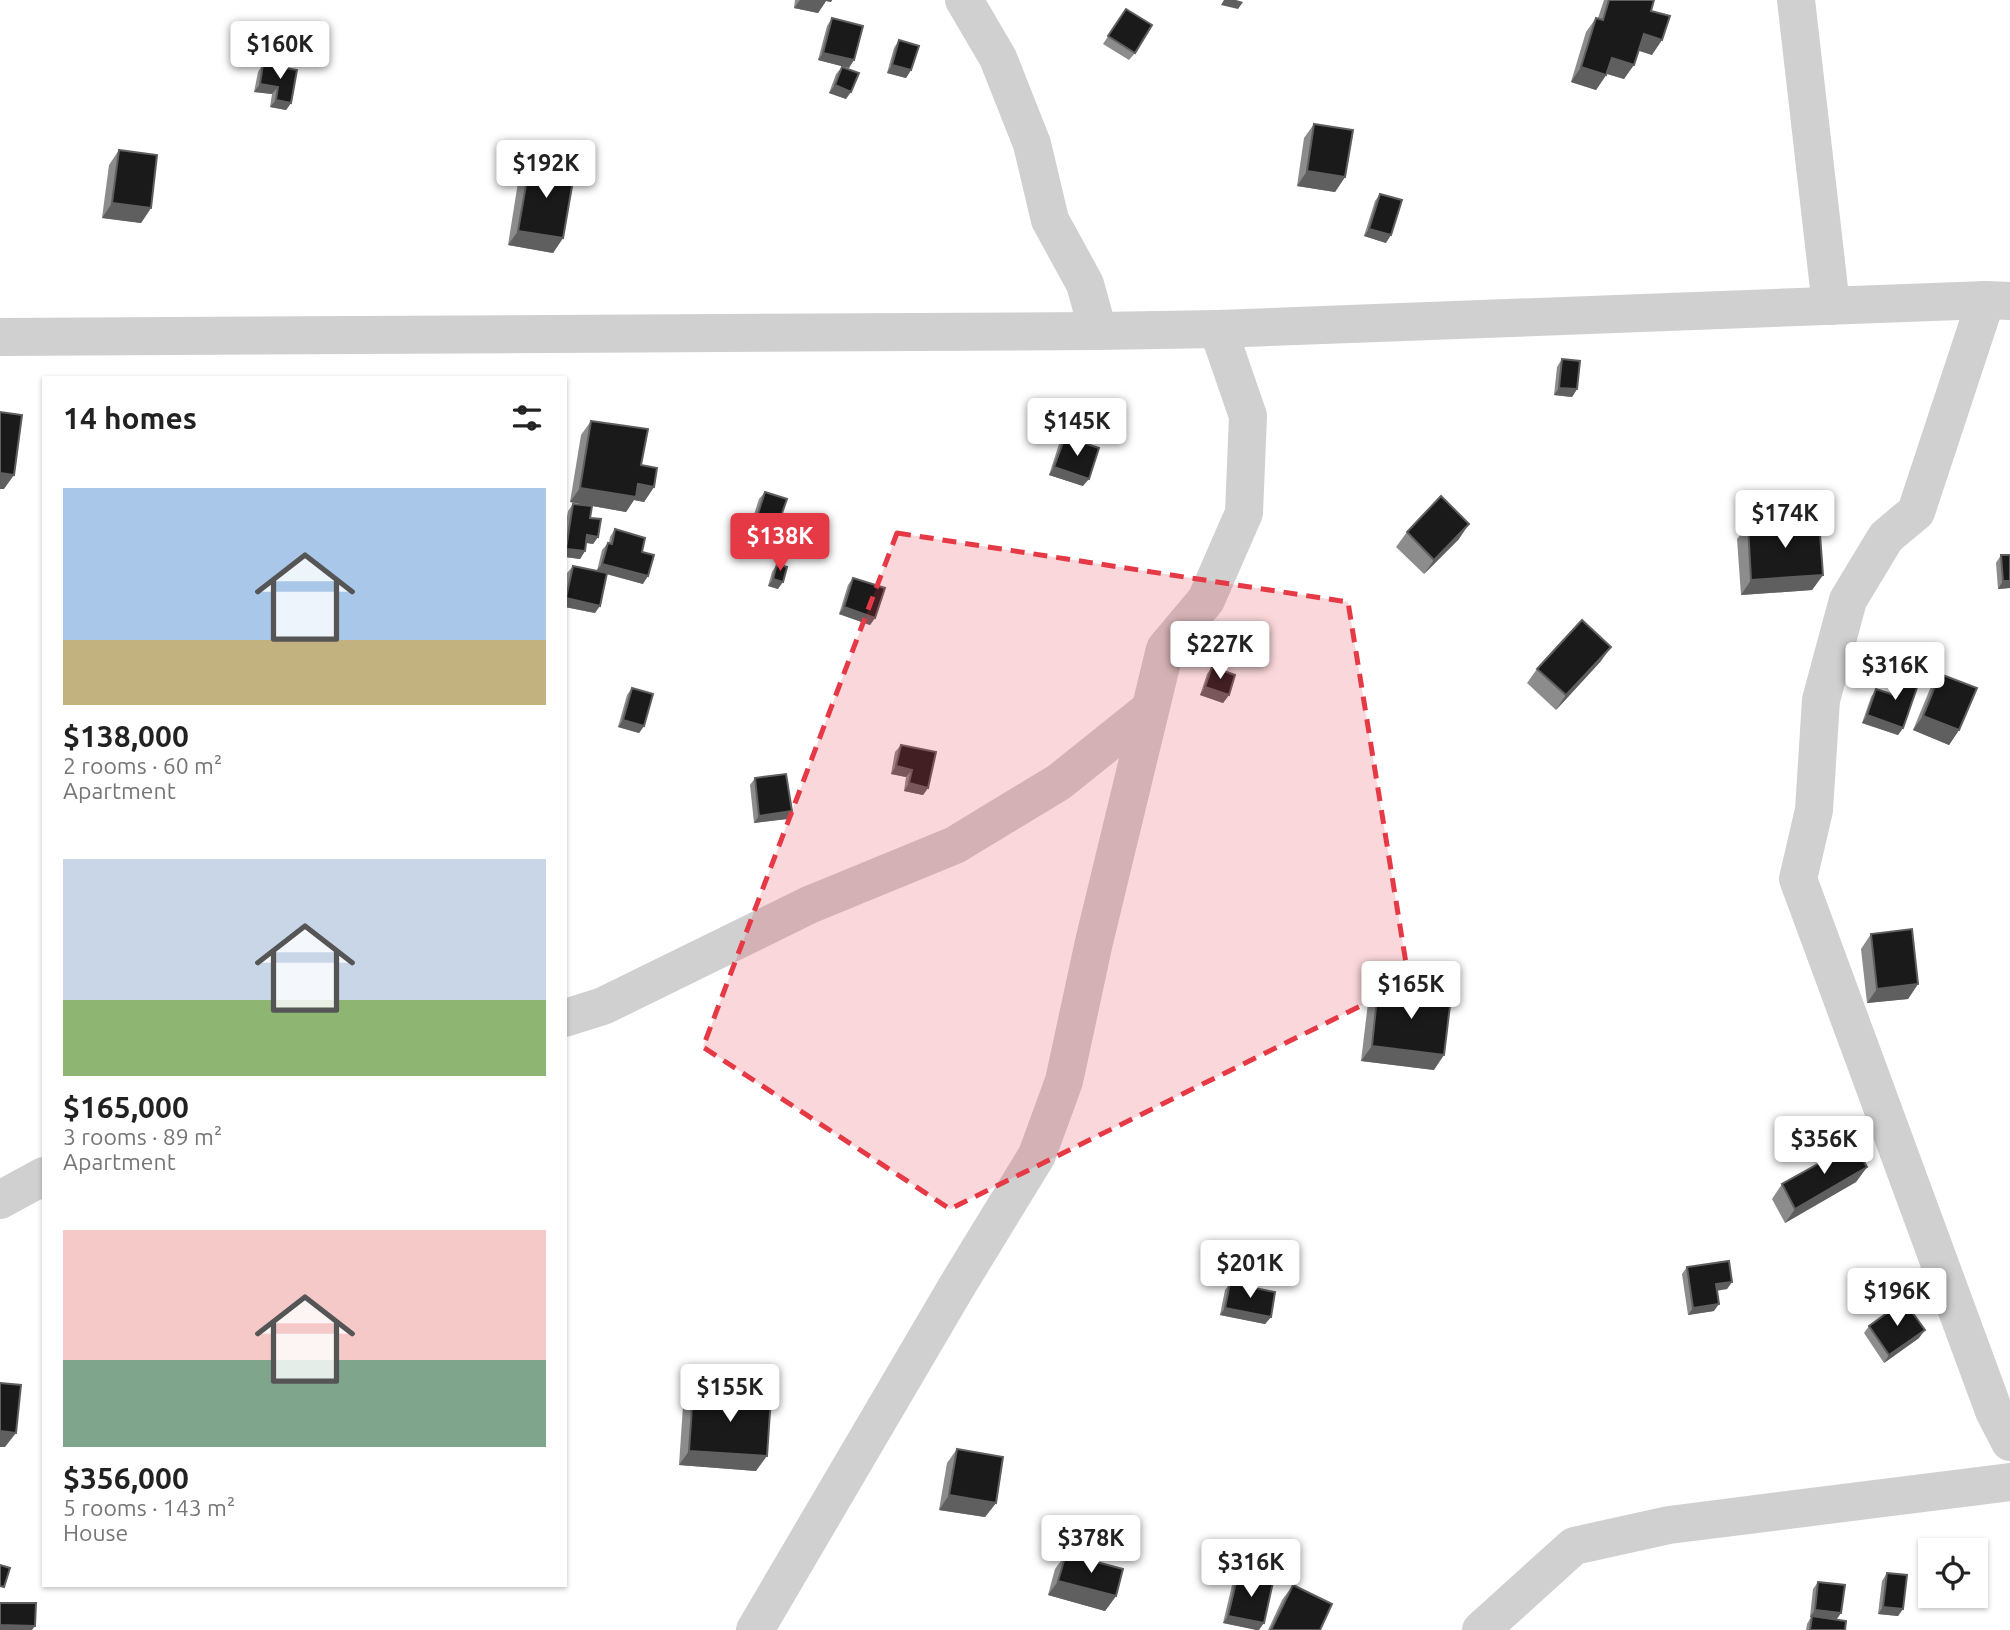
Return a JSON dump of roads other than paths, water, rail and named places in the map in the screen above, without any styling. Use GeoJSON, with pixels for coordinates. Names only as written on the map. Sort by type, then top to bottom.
{"type":"FeatureCollection","features":[{"type":"Feature","properties":{"kind":"street"},"geometry":{"type":"LineString","coordinates":[[964,0],[998,58],[1027,131],[1050,220],[1084,284],[1098,331]]}},
{"type":"Feature","properties":{"kind":"street"},"geometry":{"type":"LineString","coordinates":[[1796,0],[1831,306]]}},
{"type":"Feature","properties":{"kind":"street"},"geometry":{"type":"LineString","coordinates":[[0,337],[1218,329],[1998,301],[1916,512],[1886,537],[1848,600],[1821,700],[1814,810],[1798,879],[1994,1411],[2010,1442]]}},
{"type":"Feature","properties":{"kind":"street"},"geometry":{"type":"LineString","coordinates":[[755,1630],[1037,1155],[1064,1081],[1094,942],[1165,649],[1206,600],[1244,513],[1248,416],[1218,329]]}},
{"type":"Feature","properties":{"kind":"street"},"geometry":{"type":"LineString","coordinates":[[567,1017],[603,1006],[809,905],[955,845],[1059,782],[1150,709]]}},
{"type":"Feature","properties":{"kind":"street"},"geometry":{"type":"LineString","coordinates":[[0,1200],[42,1177]]}},
{"type":"Feature","properties":{"kind":"street"},"geometry":{"type":"LineString","coordinates":[[1480,1630],[1574,1546],[1669,1525],[2010,1482]]}}]}
